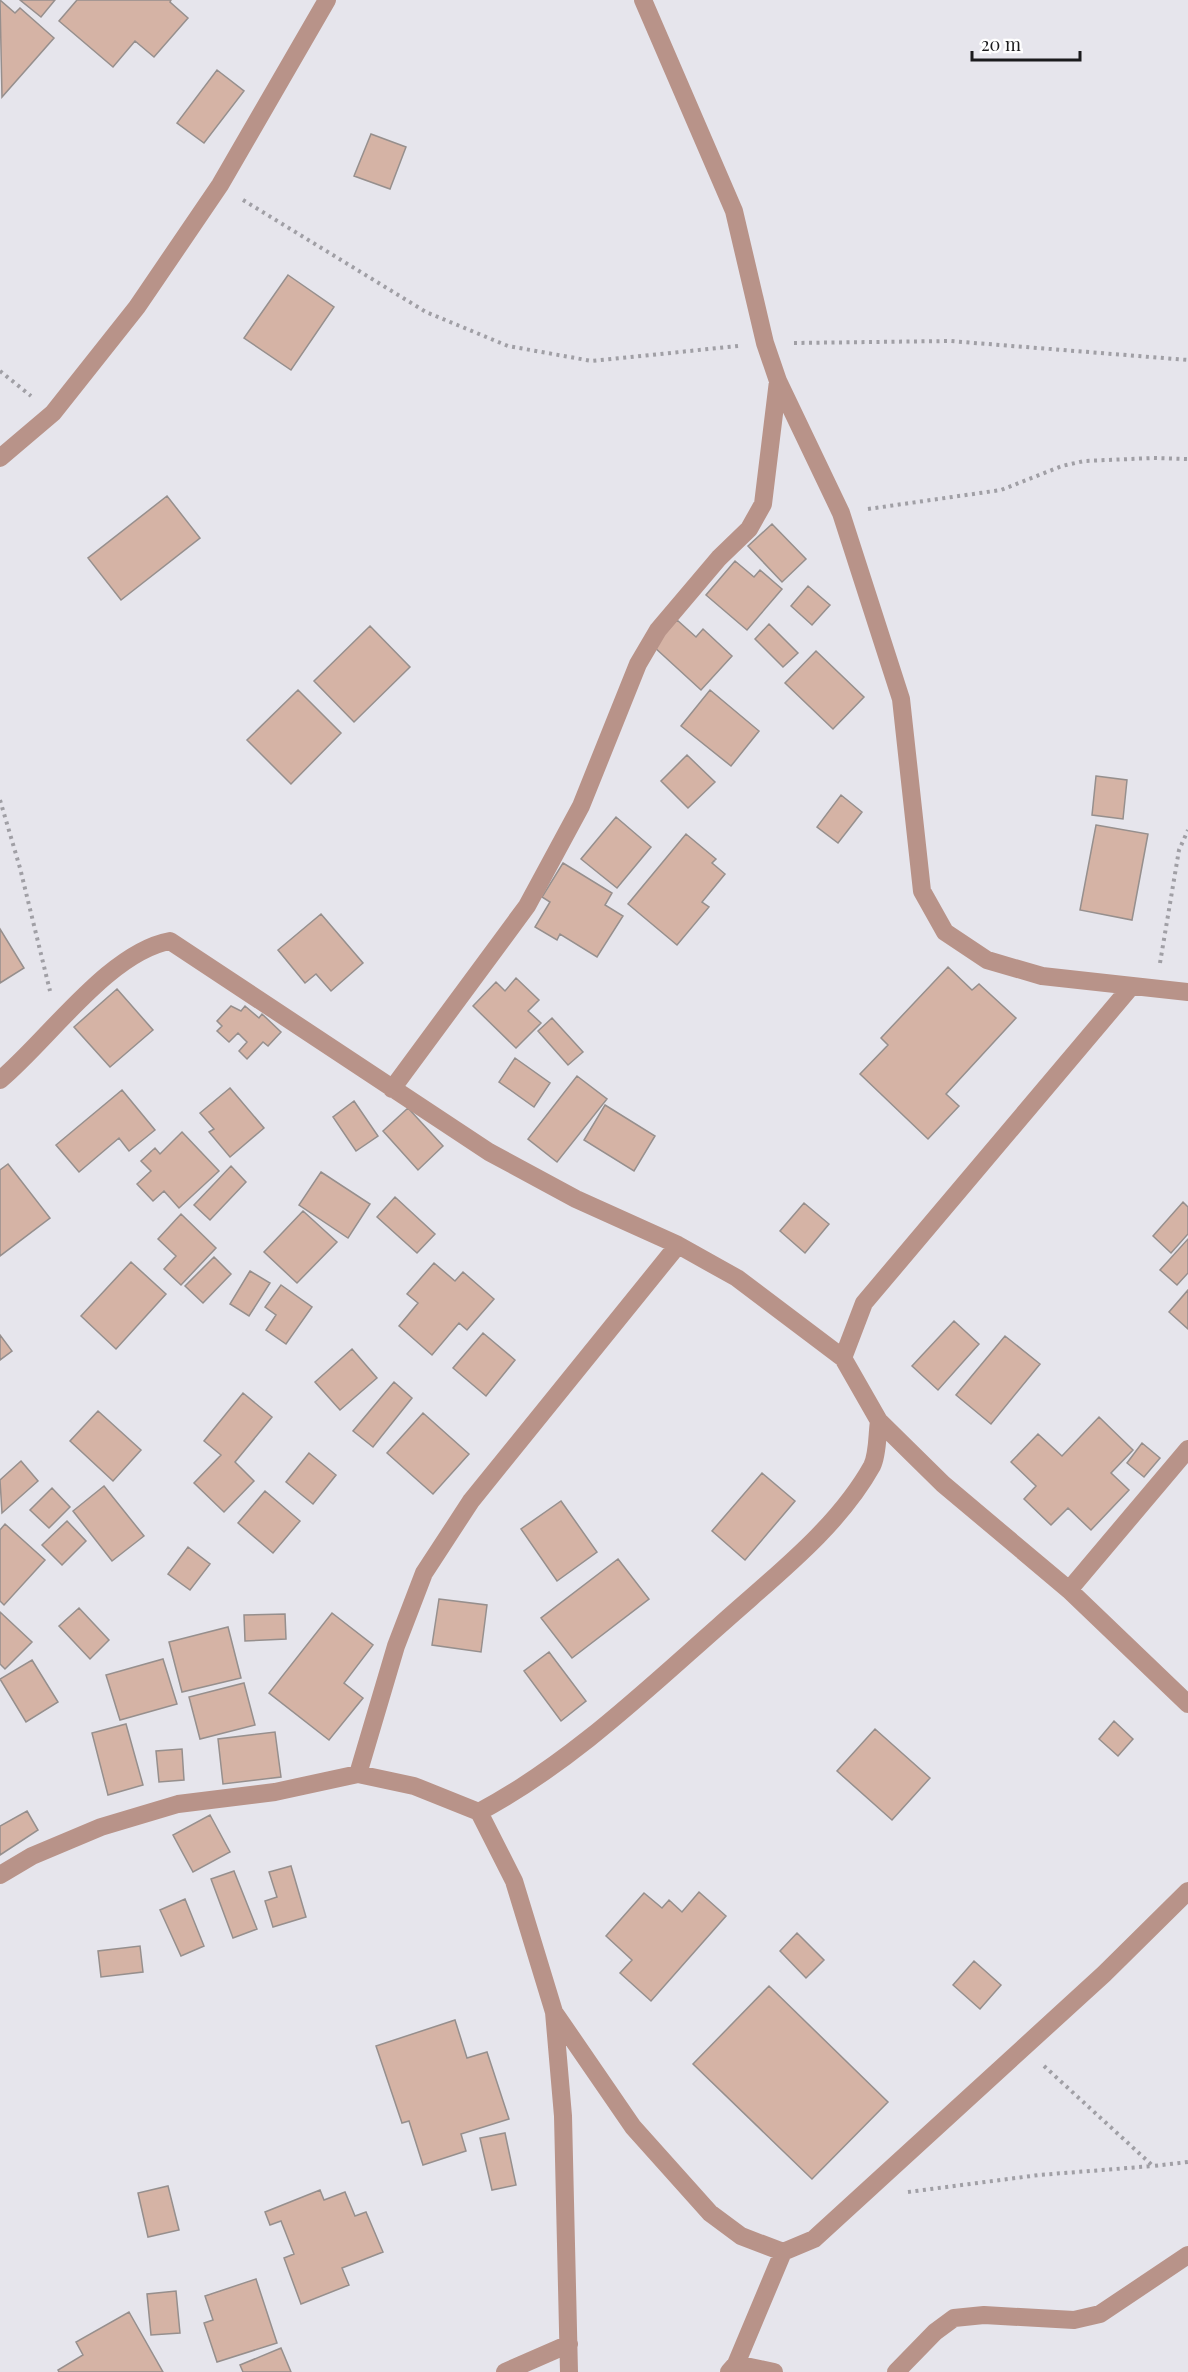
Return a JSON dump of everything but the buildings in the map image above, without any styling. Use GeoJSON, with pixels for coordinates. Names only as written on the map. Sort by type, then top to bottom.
{"type":"FeatureCollection","features":[{"type":"Feature","properties":{"kind":"street"},"geometry":{"type":"LineString","coordinates":[[0,458],[52,413],[137,307],[220,185],[327,0]]}},
{"type":"Feature","properties":{"kind":"street"},"geometry":{"type":"LineString","coordinates":[[643,0],[734,211],[765,343],[778,381],[841,513],[901,699],[922,891],[945,932],[987,960],[1042,976],[1130,988],[1188,992]]}},
{"type":"Feature","properties":{"kind":"street"},"geometry":{"type":"LineString","coordinates":[[392,1089],[527,906],[581,806],[638,664],[658,630],[712,565],[748,529],[763,504],[778,381]]}},
{"type":"Feature","properties":{"kind":"street"},"geometry":{"type":"LineString","coordinates":[[0,1080],[120,966],[153,944],[170,941],[392,1089],[518,1168],[576,1199],[678,1245],[737,1278],[843,1358],[879,1421],[943,1484],[1069,1590],[1188,1704]]}},
{"type":"Feature","properties":{"kind":"street"},"geometry":{"type":"LineString","coordinates":[[843,1358],[864,1303],[1130,988]]}},
{"type":"Feature","properties":{"kind":"street"},"geometry":{"type":"LineString","coordinates":[[358,1774],[396,1646],[424,1572],[471,1501],[678,1245]]}},
{"type":"Feature","properties":{"kind":"street"},"geometry":{"type":"LineString","coordinates":[[479,1812],[522,1789],[608,1725],[815,1537],[854,1494],[873,1463],[879,1421]]}},
{"type":"Feature","properties":{"kind":"street"},"geometry":{"type":"LineString","coordinates":[[1069,1590],[1188,1449]]}},
{"type":"Feature","properties":{"kind":"street"},"geometry":{"type":"LineString","coordinates":[[0,1875],[32,1857],[101,1827],[178,1804],[275,1792],[358,1774],[414,1786],[479,1812],[514,1881],[554,2012],[563,2116],[569,2372]]}},
{"type":"Feature","properties":{"kind":"street"},"geometry":{"type":"LineString","coordinates":[[774,2372],[732,2368],[783,2252],[814,2239],[1025,2046],[1188,1891]]}},
{"type":"Feature","properties":{"kind":"street"},"geometry":{"type":"LineString","coordinates":[[554,2012],[633,2127],[710,2213],[741,2236],[783,2252]]}},
{"type":"Feature","properties":{"kind":"street"},"geometry":{"type":"LineString","coordinates":[[896,2372],[935,2332],[954,2318],[984,2315],[1074,2320],[1100,2314],[1188,2255]]}},
{"type":"Feature","properties":{"kind":"street"},"geometry":{"type":"LineString","coordinates":[[505,2372],[569,2344]]}},
{"type":"Feature","properties":{"kind":"path"},"geometry":{"type":"LineString","coordinates":[[220,185],[426,312],[508,346],[592,361],[765,343],[950,341],[1188,360]]}},
{"type":"Feature","properties":{"kind":"path"},"geometry":{"type":"LineString","coordinates":[[0,371],[52,413]]}},
{"type":"Feature","properties":{"kind":"path"},"geometry":{"type":"LineString","coordinates":[[841,513],[1001,490],[1062,466],[1084,461],[1188,459]]}},
{"type":"Feature","properties":{"kind":"path"},"geometry":{"type":"LineString","coordinates":[[0,800],[20,868],[58,1024]]}},
{"type":"Feature","properties":{"kind":"path"},"geometry":{"type":"LineString","coordinates":[[1155,989],[1179,850],[1188,830]]}},
{"type":"Feature","properties":{"kind":"path"},"geometry":{"type":"LineString","coordinates":[[1025,2046],[1079,2101],[1153,2166]]}},
{"type":"Feature","properties":{"kind":"path"},"geometry":{"type":"LineString","coordinates":[[904,2193],[1039,2175],[1188,2162]]}}]}
